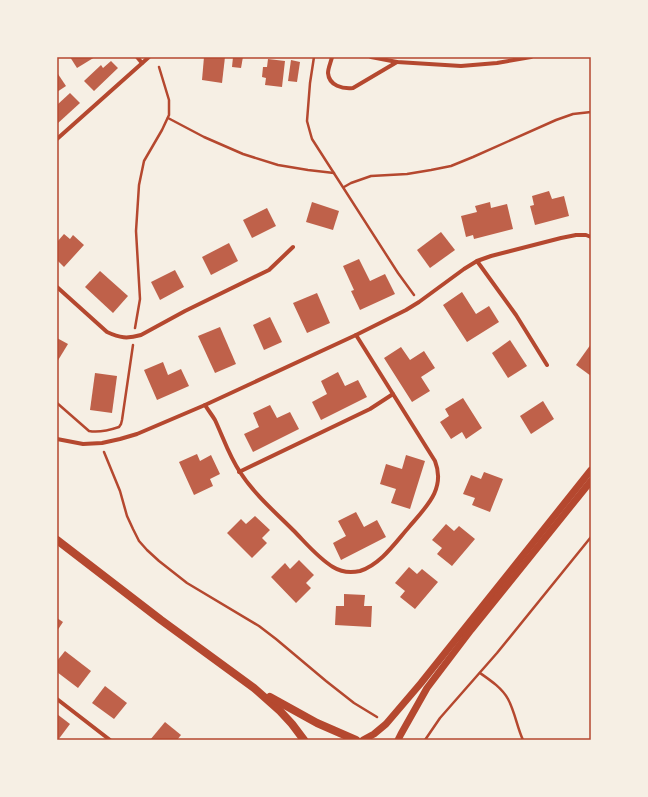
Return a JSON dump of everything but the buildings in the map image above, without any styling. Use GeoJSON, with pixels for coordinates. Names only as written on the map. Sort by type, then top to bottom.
{"type":"FeatureCollection","features":[{"type":"Feature","properties":{"kind":"main road"},"geometry":{"type":"LineString","coordinates":[[57,540],[254,688],[280,711],[304,740]]}},
{"type":"Feature","properties":{"kind":"main road"},"geometry":{"type":"LineString","coordinates":[[254,688],[317,723],[357,740]]}},
{"type":"Feature","properties":{"kind":"main road"},"geometry":{"type":"LineString","coordinates":[[345,740],[357,740]]}},
{"type":"Feature","properties":{"kind":"street"},"geometry":{"type":"LineString","coordinates":[[137,57],[142,63]]}},
{"type":"Feature","properties":{"kind":"street"},"geometry":{"type":"LineString","coordinates":[[57,139],[149,57]]}},
{"type":"Feature","properties":{"kind":"street"},"geometry":{"type":"LineString","coordinates":[[332,57],[328,71],[329,78],[332,83],[338,87],[347,89],[353,88],[397,62]]}},
{"type":"Feature","properties":{"kind":"street"},"geometry":{"type":"LineString","coordinates":[[371,57],[397,62],[461,66],[498,63],[531,57]]}},
{"type":"Feature","properties":{"kind":"street"},"geometry":{"type":"LineString","coordinates":[[57,440],[83,444],[102,443],[137,434],[205,405],[356,335],[406,310],[477,261],[576,235],[586,235],[591,237]]}},
{"type":"Feature","properties":{"kind":"street"},"geometry":{"type":"LineString","coordinates":[[57,287],[107,332],[125,338],[134,337],[141,335],[185,311],[269,270],[293,247]]}},
{"type":"Feature","properties":{"kind":"street"},"geometry":{"type":"LineString","coordinates":[[477,261],[516,315],[547,366]]}},
{"type":"Feature","properties":{"kind":"street"},"geometry":{"type":"LineString","coordinates":[[205,405],[214,420],[239,472],[251,488],[312,550],[334,568],[341,571],[360,571],[369,567],[389,550],[421,513],[435,492],[439,477],[435,460],[356,335]]}},
{"type":"Feature","properties":{"kind":"street"},"geometry":{"type":"LineString","coordinates":[[239,472],[370,409],[394,394]]}},
{"type":"Feature","properties":{"kind":"street"},"geometry":{"type":"LineString","coordinates":[[363,740],[374,734],[386,724],[422,683],[591,470]]}},
{"type":"Feature","properties":{"kind":"street"},"geometry":{"type":"LineString","coordinates":[[398,740],[427,688],[471,630],[591,481]]}},
{"type":"Feature","properties":{"kind":"street"},"geometry":{"type":"LineString","coordinates":[[57,699],[110,740]]}},
{"type":"Feature","properties":{"kind":"path"},"geometry":{"type":"LineString","coordinates":[[314,57],[307,120],[312,139],[398,273],[419,302]]}},
{"type":"Feature","properties":{"kind":"path"},"geometry":{"type":"LineString","coordinates":[[57,403],[89,431],[95,432],[117,428],[121,424],[140,299],[136,231],[139,185],[144,161],[169,115],[169,100],[159,67]]}},
{"type":"Feature","properties":{"kind":"path"},"geometry":{"type":"LineString","coordinates":[[344,187],[371,176],[407,174],[450,166],[556,120],[573,114],[591,112]]}},
{"type":"Feature","properties":{"kind":"path"},"geometry":{"type":"LineString","coordinates":[[168,118],[204,137],[243,154],[278,165],[334,173]]}},
{"type":"Feature","properties":{"kind":"path"},"geometry":{"type":"LineString","coordinates":[[101,431],[104,451],[120,491],[127,516],[139,541],[147,550],[187,583],[259,626],[348,698],[386,724]]}},
{"type":"Feature","properties":{"kind":"path"},"geometry":{"type":"LineString","coordinates":[[425,740],[440,718],[480,673],[591,537]]}},
{"type":"Feature","properties":{"kind":"path"},"geometry":{"type":"LineString","coordinates":[[480,673],[500,689],[507,697],[523,740]]}}]}
